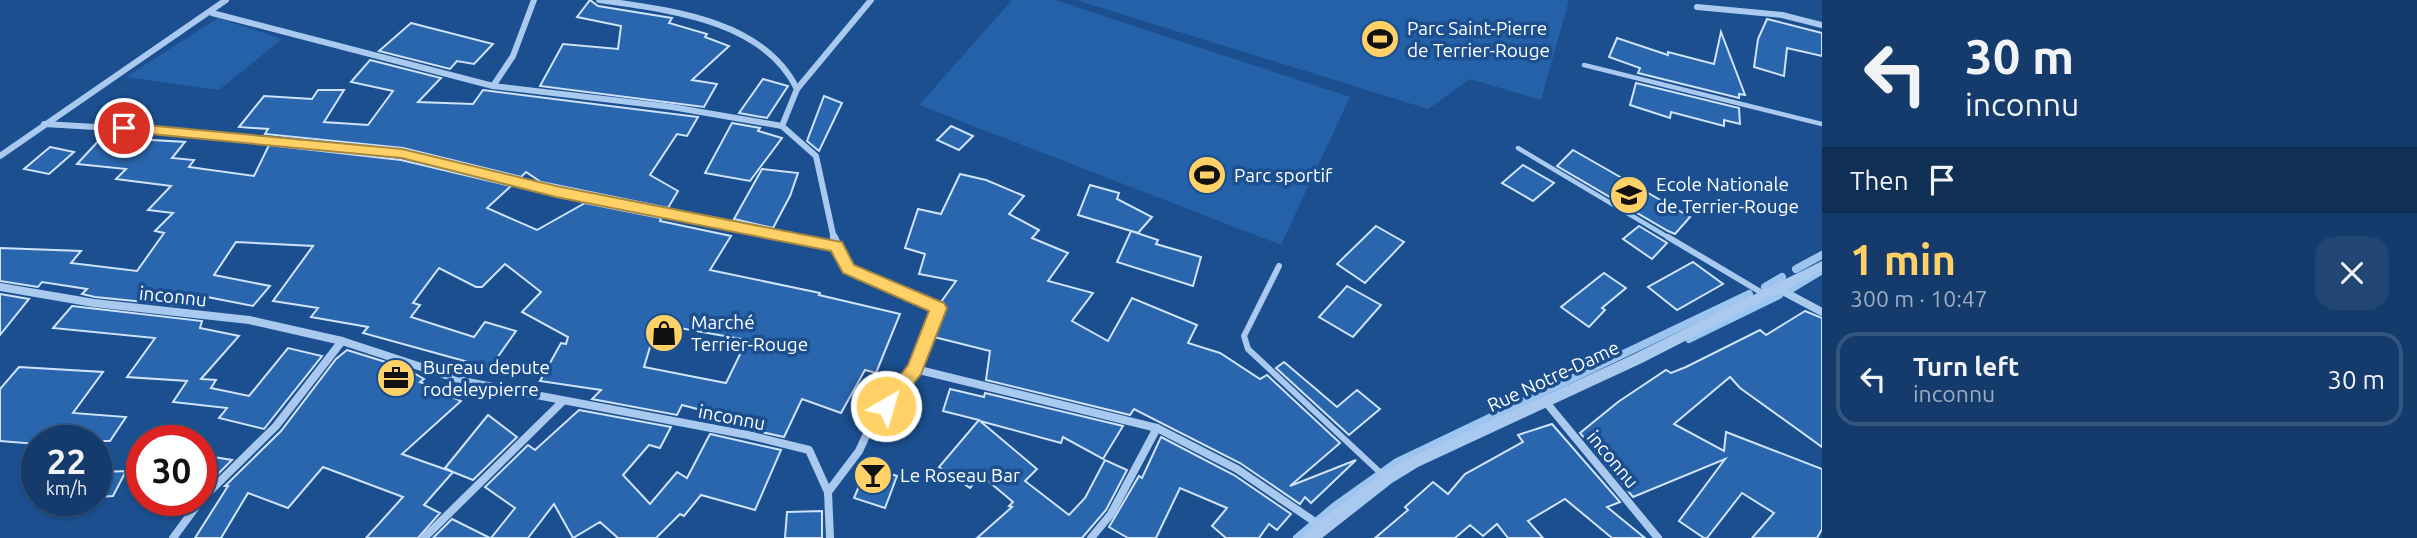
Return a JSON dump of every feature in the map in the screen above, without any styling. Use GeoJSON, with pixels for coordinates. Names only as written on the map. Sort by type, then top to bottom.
{"type":"FeatureCollection","features":[{"type":"Feature","properties":{"kind":"street"},"geometry":{"type":"LineString","coordinates":[[0,156],[212,13],[226,0]]}},
{"type":"Feature","properties":{"kind":"street"},"geometry":{"type":"LineString","coordinates":[[493,86],[513,56],[534,0]]}},
{"type":"Feature","properties":{"kind":"street"},"geometry":{"type":"LineString","coordinates":[[599,0],[713,23],[761,44],[794,74],[797,89]]}},
{"type":"Feature","properties":{"kind":"street"},"geometry":{"type":"LineString","coordinates":[[782,126],[797,89],[871,0]]}},
{"type":"Feature","properties":{"kind":"street"},"geometry":{"type":"LineString","coordinates":[[1697,7],[1782,15],[1822,25]]}},
{"type":"Feature","properties":{"kind":"street"},"geometry":{"type":"LineString","coordinates":[[212,13],[493,86],[673,107],[782,126],[816,156],[836,247],[848,269],[939,308],[915,369],[872,425],[859,451],[828,492]]}},
{"type":"Feature","properties":{"kind":"street"},"geometry":{"type":"LineString","coordinates":[[44,124],[215,134],[251,140],[402,153],[556,191],[836,247]]}},
{"type":"Feature","properties":{"kind":"street","name":"Rue Notre-Dame"},"geometry":{"type":"LineString","coordinates":[[1310,538],[1321,526],[1387,478],[1544,400],[1637,359],[1822,266]]}},
{"type":"Feature","properties":{"kind":"street","name":"inconnu"},"geometry":{"type":"LineString","coordinates":[[0,287],[94,303],[249,320],[342,341],[467,382],[748,435],[809,450],[828,492],[830,538]]}},
{"type":"Feature","properties":{"kind":"street"},"geometry":{"type":"LineString","coordinates":[[1773,292],[1822,312]]}},
{"type":"Feature","properties":{"kind":"street"},"geometry":{"type":"LineString","coordinates":[[217,484],[276,426],[342,341]]}},
{"type":"Feature","properties":{"kind":"street"},"geometry":{"type":"LineString","coordinates":[[915,369],[1157,428],[1237,469],[1321,526]]}},
{"type":"Feature","properties":{"kind":"street","name":"inconnu"},"geometry":{"type":"LineString","coordinates":[[1544,400],[1658,538]]}},
{"type":"Feature","properties":{"kind":"street"},"geometry":{"type":"LineString","coordinates":[[424,538],[562,402]]}},
{"type":"Feature","properties":{"kind":"street"},"geometry":{"type":"LineString","coordinates":[[1091,538],[1111,514],[1157,428]]}},
{"type":"Feature","properties":{"kind":"street"},"geometry":{"type":"LineString","coordinates":[[173,538],[189,516]]}},
{"type":"Feature","properties":{"kind":"lane"},"geometry":{"type":"LineString","coordinates":[[1584,65],[1822,124]]}},
{"type":"Feature","properties":{"kind":"lane"},"geometry":{"type":"LineString","coordinates":[[1518,148],[1773,292]]}},
{"type":"Feature","properties":{"kind":"lane"},"geometry":{"type":"LineString","coordinates":[[1279,266],[1244,337],[1248,349],[1387,478]]}},
{"type":"Feature","properties":{"kind":"shaded area","name":"Parc sportif"},"geometry":{"type":"Polygon","coordinates":[[[1012,0],[1055,0],[1350,97],[1281,245],[919,105],[1012,0]]]}},
{"type":"Feature","properties":{"kind":"shaded area","name":"Parc Saint-Pierre de Terrier-Rouge"},"geometry":{"type":"Polygon","coordinates":[[[1076,0],[1569,0],[1541,100],[1470,79],[1428,109],[1076,0]]]}},
{"type":"Feature","properties":{"kind":"shaded area"},"geometry":{"type":"Polygon","coordinates":[[[218,18],[282,39],[219,90],[126,77],[218,18]]]}},
{"type":"Feature","properties":{"kind":"building"},"geometry":{"type":"Polygon","coordinates":[[[590,0],[598,6],[672,18],[669,23],[707,34],[705,37],[729,46],[692,80],[717,84],[704,107],[540,86],[563,44],[618,49],[621,26],[577,17],[590,0]]]}},
{"type":"Feature","properties":{"kind":"building"},"geometry":{"type":"Polygon","coordinates":[[[1767,19],[1822,33],[1822,56],[1787,48],[1784,76],[1754,67],[1758,39],[1767,19]]]}},
{"type":"Feature","properties":{"kind":"building"},"geometry":{"type":"Polygon","coordinates":[[[411,23],[493,44],[474,64],[457,61],[450,69],[379,51],[411,23]]]}},
{"type":"Feature","properties":{"kind":"building"},"geometry":{"type":"Polygon","coordinates":[[[1721,32],[1745,95],[1739,94],[1739,98],[1638,73],[1640,68],[1609,57],[1617,38],[1668,55],[1668,52],[1714,64],[1721,32]]]}},
{"type":"Feature","properties":{"kind":"building"},"geometry":{"type":"Polygon","coordinates":[[[370,60],[441,78],[418,102],[473,104],[483,90],[698,117],[687,136],[677,134],[650,175],[678,191],[668,208],[541,182],[526,172],[521,177],[403,148],[265,134],[268,129],[239,127],[264,96],[312,99],[318,90],[344,90],[324,122],[368,125],[393,91],[351,82],[370,60]]]}},
{"type":"Feature","properties":{"kind":"building"},"geometry":{"type":"Polygon","coordinates":[[[763,79],[788,86],[767,118],[739,113],[763,79]]]}},
{"type":"Feature","properties":{"kind":"building"},"geometry":{"type":"Polygon","coordinates":[[[1636,83],[1739,108],[1740,124],[1724,120],[1724,126],[1671,112],[1670,118],[1630,105],[1636,83]]]}},
{"type":"Feature","properties":{"kind":"building"},"geometry":{"type":"Polygon","coordinates":[[[824,96],[842,103],[819,151],[807,141],[824,96]]]}},
{"type":"Feature","properties":{"kind":"building"},"geometry":{"type":"Polygon","coordinates":[[[732,123],[760,128],[758,131],[782,138],[750,181],[705,173],[732,123]]]}},
{"type":"Feature","properties":{"kind":"building"},"geometry":{"type":"Polygon","coordinates":[[[951,126],[973,136],[959,150],[937,140],[951,126]]]}},
{"type":"Feature","properties":{"kind":"building"},"geometry":{"type":"Polygon","coordinates":[[[102,137],[185,142],[172,158],[194,160],[189,167],[254,176],[269,145],[401,160],[511,186],[487,208],[537,230],[585,203],[661,218],[660,221],[731,236],[710,270],[820,293],[819,295],[900,314],[876,373],[865,370],[841,413],[802,399],[784,437],[716,422],[720,415],[682,405],[677,415],[592,399],[601,390],[540,381],[561,343],[566,344],[568,337],[522,312],[541,292],[505,264],[482,287],[476,287],[439,268],[413,303],[420,305],[411,317],[474,337],[485,322],[516,331],[490,368],[363,333],[368,327],[311,317],[318,308],[273,301],[313,246],[236,242],[214,275],[270,286],[253,306],[207,297],[204,308],[95,297],[82,294],[87,289],[42,282],[38,287],[0,281],[0,248],[81,251],[71,263],[137,271],[164,233],[155,231],[173,213],[148,210],[171,186],[116,179],[126,169],[77,164],[102,137]],[[657,324],[644,367],[726,383],[747,340],[657,324]]]}},
{"type":"Feature","properties":{"kind":"building"},"geometry":{"type":"Polygon","coordinates":[[[50,147],[74,152],[49,174],[24,169],[50,147]]]}},
{"type":"Feature","properties":{"kind":"building"},"geometry":{"type":"Polygon","coordinates":[[[1573,150],[1690,217],[1675,234],[1668,231],[1557,166],[1573,150]]]}},
{"type":"Feature","properties":{"kind":"building"},"geometry":{"type":"Polygon","coordinates":[[[1523,165],[1554,183],[1533,201],[1502,183],[1523,165]]]}},
{"type":"Feature","properties":{"kind":"building"},"geometry":{"type":"Polygon","coordinates":[[[762,169],[798,173],[790,196],[773,228],[734,219],[762,169]]]}},
{"type":"Feature","properties":{"kind":"building"},"geometry":{"type":"Polygon","coordinates":[[[960,174],[986,180],[1024,196],[1009,214],[1039,230],[1032,238],[1068,253],[1048,281],[1093,293],[1072,321],[1108,341],[1132,298],[1197,325],[1188,343],[1220,353],[1260,379],[1267,375],[1340,443],[1290,486],[1356,460],[1311,503],[1305,497],[1300,504],[1240,463],[1134,409],[1130,415],[986,380],[990,351],[934,337],[944,310],[941,302],[956,281],[919,274],[925,254],[905,248],[918,209],[941,214],[960,174]]]}},
{"type":"Feature","properties":{"kind":"building"},"geometry":{"type":"Polygon","coordinates":[[[1090,185],[1119,193],[1117,199],[1152,217],[1138,233],[1078,215],[1090,185]]]}},
{"type":"Feature","properties":{"kind":"building"},"geometry":{"type":"Polygon","coordinates":[[[1376,226],[1404,242],[1365,283],[1337,264],[1376,226]]]}},
{"type":"Feature","properties":{"kind":"building"},"geometry":{"type":"Polygon","coordinates":[[[1639,226],[1667,243],[1652,259],[1623,239],[1639,226]]]}},
{"type":"Feature","properties":{"kind":"building"},"geometry":{"type":"Polygon","coordinates":[[[1131,231],[1158,240],[1156,244],[1201,257],[1193,286],[1117,262],[1131,231]]]}},
{"type":"Feature","properties":{"kind":"building"},"geometry":{"type":"Polygon","coordinates":[[[1693,262],[1723,284],[1677,310],[1648,287],[1693,262]]]}},
{"type":"Feature","properties":{"kind":"building"},"geometry":{"type":"Polygon","coordinates":[[[1604,273],[1626,288],[1602,308],[1605,310],[1589,327],[1561,307],[1604,273]]]}},
{"type":"Feature","properties":{"kind":"building"},"geometry":{"type":"Polygon","coordinates":[[[1347,286],[1381,305],[1353,337],[1319,317],[1347,286]]]}},
{"type":"Feature","properties":{"kind":"building"},"geometry":{"type":"Polygon","coordinates":[[[0,294],[29,299],[0,335],[0,294]]]}},
{"type":"Feature","properties":{"kind":"building"},"geometry":{"type":"Polygon","coordinates":[[[72,306],[202,321],[200,328],[239,336],[201,379],[216,380],[211,388],[249,396],[288,348],[322,356],[264,429],[219,418],[227,408],[173,402],[187,381],[127,377],[155,338],[53,328],[72,306]]]}},
{"type":"Feature","properties":{"kind":"building"},"geometry":{"type":"Polygon","coordinates":[[[1805,311],[1822,318],[1822,447],[1740,388],[1730,377],[1674,424],[1724,451],[1726,432],[1822,469],[1822,529],[1817,538],[1752,538],[1774,513],[1742,493],[1707,538],[1704,538],[1679,521],[1725,459],[1633,497],[1580,433],[1618,402],[1666,370],[1671,373],[1686,367],[1760,330],[1766,335],[1805,311]]]}},
{"type":"Feature","properties":{"kind":"building"},"geometry":{"type":"Polygon","coordinates":[[[347,350],[405,368],[424,379],[420,382],[461,401],[402,454],[453,472],[424,505],[440,513],[418,538],[366,538],[403,497],[323,467],[288,508],[248,493],[221,538],[195,538],[209,516],[217,516],[217,503],[228,486],[225,486],[281,431],[336,359],[347,350]]]}},
{"type":"Feature","properties":{"kind":"building"},"geometry":{"type":"Polygon","coordinates":[[[1284,362],[1337,407],[1357,390],[1380,409],[1349,435],[1276,368],[1284,362]]]}},
{"type":"Feature","properties":{"kind":"building"},"geometry":{"type":"Polygon","coordinates":[[[19,367],[103,372],[73,413],[126,417],[112,438],[112,425],[21,425],[21,443],[0,441],[0,389],[19,367]]]}},
{"type":"Feature","properties":{"kind":"building"},"geometry":{"type":"Polygon","coordinates":[[[950,389],[984,397],[985,393],[1123,426],[1103,459],[1063,437],[1061,443],[980,421],[1037,469],[1025,481],[1069,515],[1085,498],[1105,460],[1127,470],[1106,510],[1082,538],[977,538],[1012,507],[1009,506],[1013,502],[981,475],[970,488],[939,467],[979,420],[943,411],[950,389]]]}},
{"type":"Feature","properties":{"kind":"building"},"geometry":{"type":"Polygon","coordinates":[[[579,410],[671,427],[660,448],[649,445],[623,475],[650,504],[677,472],[687,478],[710,434],[781,450],[755,510],[701,495],[684,516],[680,514],[656,538],[618,538],[600,522],[573,538],[554,504],[528,538],[491,538],[515,508],[485,487],[528,445],[535,450],[579,410]]]}},
{"type":"Feature","properties":{"kind":"building"},"geometry":{"type":"Polygon","coordinates":[[[488,415],[517,437],[473,480],[445,468],[488,415]]]}},
{"type":"Feature","properties":{"kind":"building"},"geometry":{"type":"Polygon","coordinates":[[[1552,424],[1620,502],[1607,507],[1645,538],[1612,538],[1565,499],[1528,521],[1543,538],[1508,538],[1497,524],[1483,536],[1470,525],[1455,538],[1375,538],[1408,510],[1405,507],[1433,482],[1448,494],[1465,474],[1523,442],[1518,435],[1552,424]]]}},
{"type":"Feature","properties":{"kind":"building"},"geometry":{"type":"Polygon","coordinates":[[[1161,437],[1234,475],[1291,514],[1277,530],[1269,524],[1259,538],[1226,538],[1212,526],[1227,508],[1180,488],[1156,538],[1128,538],[1109,527],[1139,476],[1142,478],[1161,437]]]}},
{"type":"Feature","properties":{"kind":"building"},"geometry":{"type":"Polygon","coordinates":[[[217,458],[232,460],[217,475],[217,458]]]}},
{"type":"Feature","properties":{"kind":"building"},"geometry":{"type":"Polygon","coordinates":[[[867,467],[897,476],[885,508],[854,498],[867,467]]]}},
{"type":"Feature","properties":{"kind":"building"},"geometry":{"type":"Polygon","coordinates":[[[126,471],[112,496],[112,472],[126,471]]]}},
{"type":"Feature","properties":{"kind":"building"},"geometry":{"type":"Polygon","coordinates":[[[822,511],[822,538],[785,538],[787,512],[822,511]]]}},
{"type":"Feature","properties":{"kind":"building"},"geometry":{"type":"Polygon","coordinates":[[[452,519],[490,538],[433,538],[452,519]]]}},
{"type":"Feature","properties":{"kind":"waterway"},"geometry":{"type":"LineString","coordinates":[[1796,269],[1822,255]]}},
{"type":"Feature","properties":{"kind":"waterway"},"geometry":{"type":"LineString","coordinates":[[1789,290],[1822,270]]}},
{"type":"Feature","properties":{"kind":"waterway"},"geometry":{"type":"LineString","coordinates":[[1765,287],[1782,277]]}},
{"type":"Feature","properties":{"kind":"waterway"},"geometry":{"type":"LineString","coordinates":[[1297,538],[1335,506],[1397,462],[1749,294]]}},
{"type":"Feature","properties":{"kind":"waterway"},"geometry":{"type":"LineString","coordinates":[[1689,339],[1779,295]]}},
{"type":"Feature","properties":{"kind":"place","name":"Parc Saint-Pierre de Terrier-Rouge"},"geometry":{"type":"Point","coordinates":[1380,39]}},
{"type":"Feature","properties":{"kind":"place","name":"Parc sportif"},"geometry":{"type":"Point","coordinates":[1207,175]}},
{"type":"Feature","properties":{"kind":"place","name":"Ecole Nationale de Terrier-Rouge"},"geometry":{"type":"Point","coordinates":[1629,195]}},
{"type":"Feature","properties":{"kind":"place","name":"Marché Terrier-Rouge"},"geometry":{"type":"Point","coordinates":[664,333]}},
{"type":"Feature","properties":{"kind":"place","name":"Bureau depute rodeleypierre"},"geometry":{"type":"Point","coordinates":[396,378]}},
{"type":"Feature","properties":{"kind":"place","name":"Le Roseau Bar"},"geometry":{"type":"Point","coordinates":[873,475]}},
{"type":"Feature","properties":{"kind":"route"},"geometry":{"type":"LineString","coordinates":[[124,128],[215,134],[251,140],[402,153],[556,191],[836,247],[848,269],[939,308],[915,369],[886,406]]}}]}
